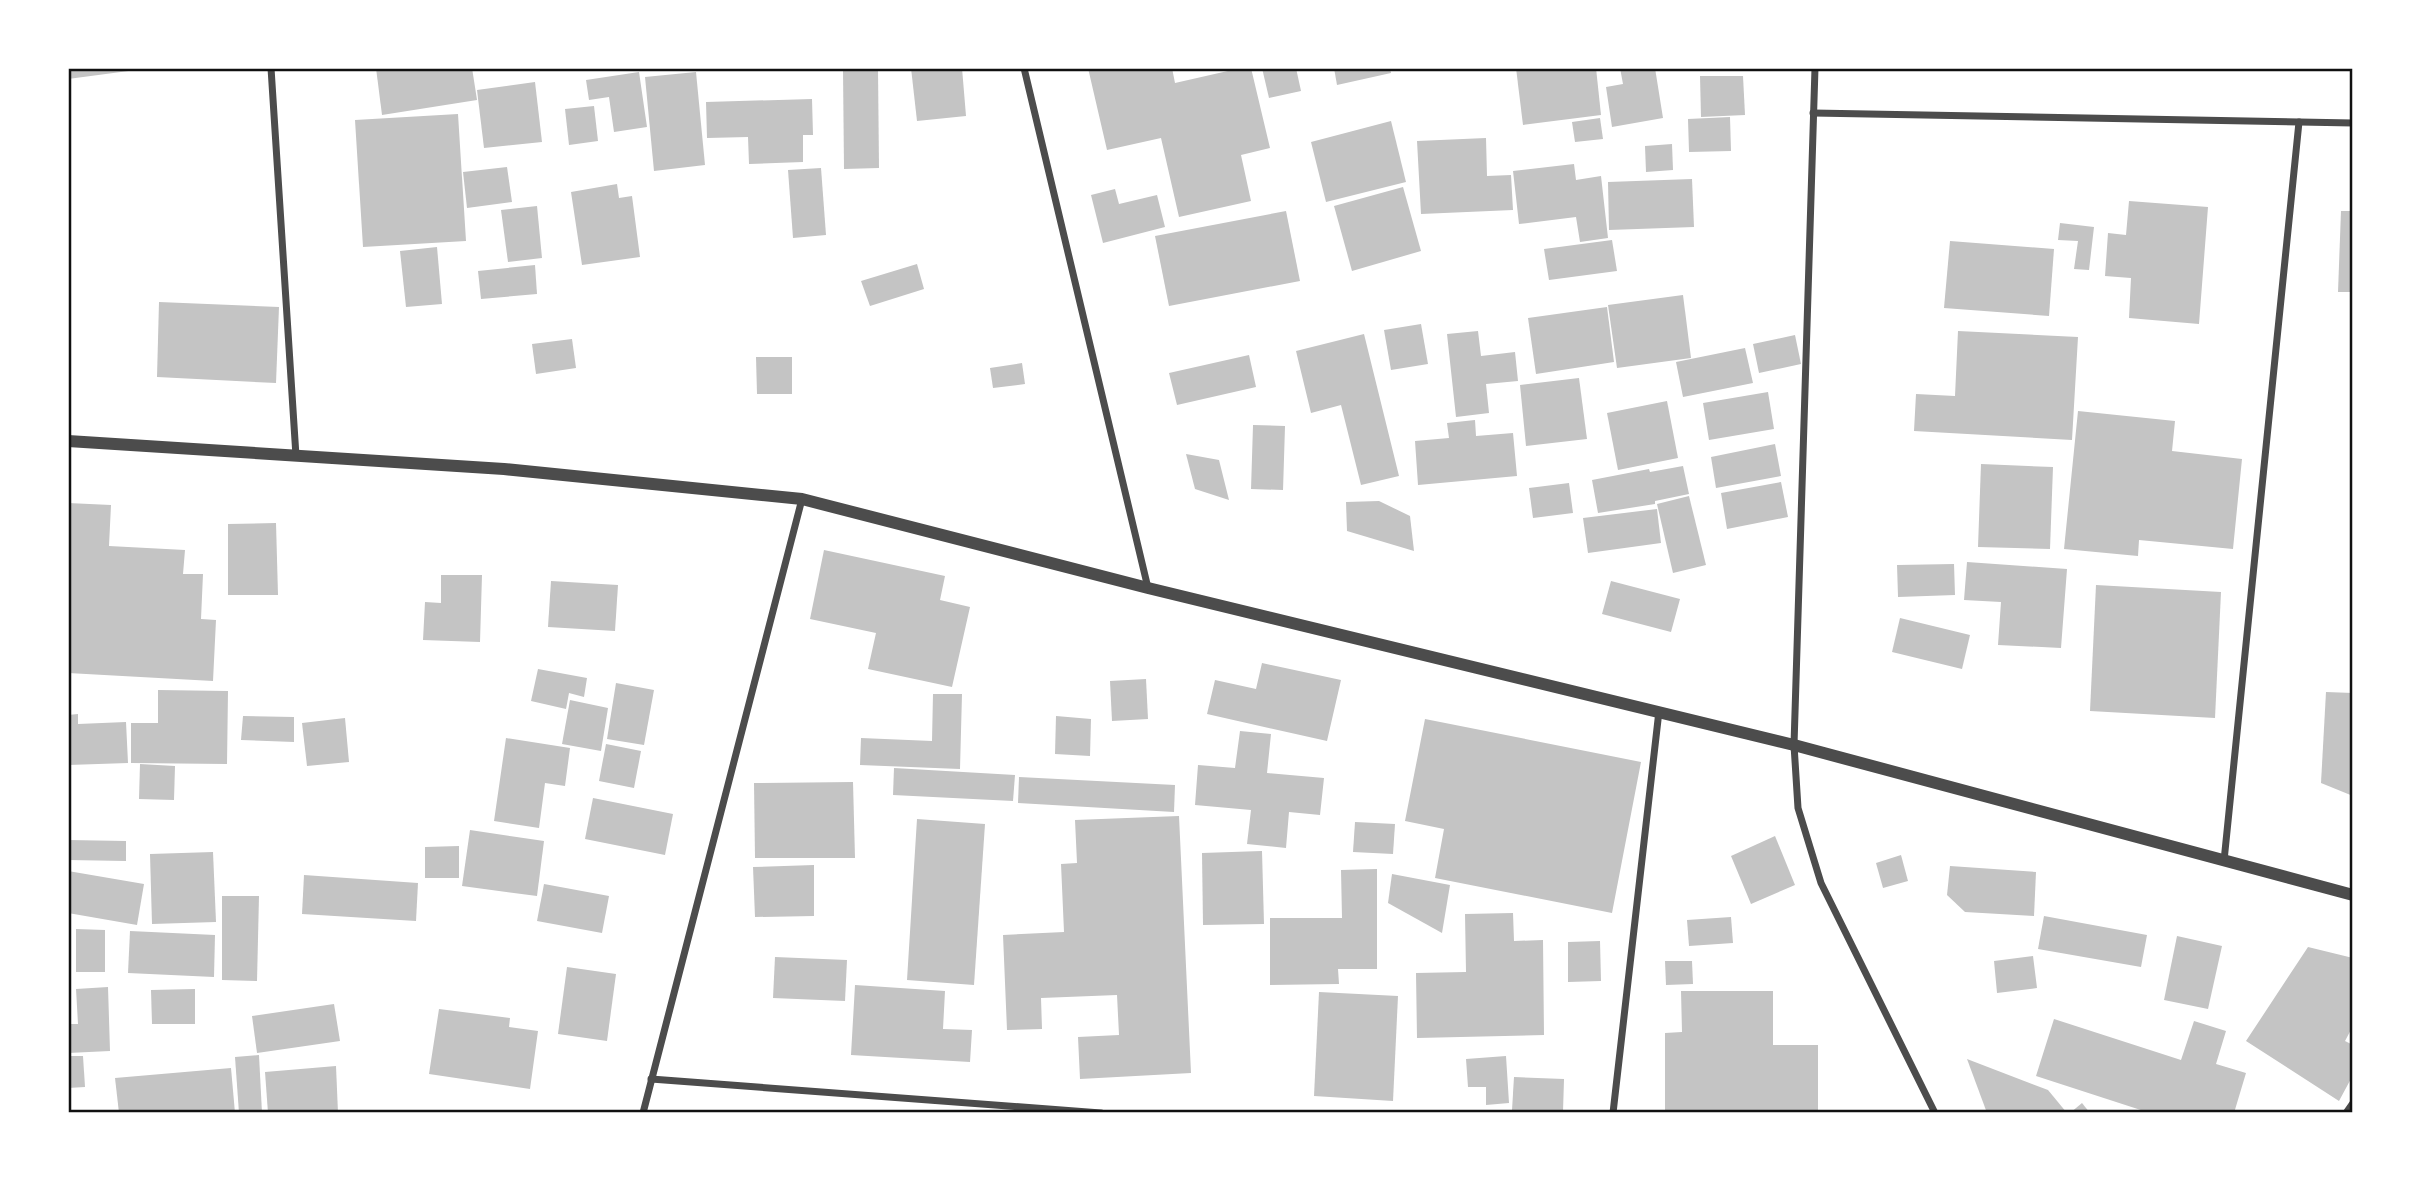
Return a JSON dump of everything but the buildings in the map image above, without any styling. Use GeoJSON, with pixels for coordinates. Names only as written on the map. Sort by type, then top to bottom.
{"type":"FeatureCollection","features":[{"type":"Feature","properties":{"kind":"street"},"geometry":{"type":"LineString","coordinates":[[271,68],[296,456]]}},
{"type":"Feature","properties":{"kind":"street"},"geometry":{"type":"LineString","coordinates":[[1024,68],[1147,588]]}},
{"type":"Feature","properties":{"kind":"street"},"geometry":{"type":"LineString","coordinates":[[1815,68],[1794,745],[1798,808],[1821,883],[1935,1113]]}},
{"type":"Feature","properties":{"kind":"street"},"geometry":{"type":"LineString","coordinates":[[1813,113],[2353,123]]}},
{"type":"Feature","properties":{"kind":"street"},"geometry":{"type":"LineString","coordinates":[[2224,861],[2299,122]]}},
{"type":"Feature","properties":{"kind":"street"},"geometry":{"type":"LineString","coordinates":[[68,441],[504,469],[802,499],[1147,588],[1794,745],[2353,895]]}},
{"type":"Feature","properties":{"kind":"street"},"geometry":{"type":"LineString","coordinates":[[643,1113],[802,499]]}},
{"type":"Feature","properties":{"kind":"street"},"geometry":{"type":"LineString","coordinates":[[1614,1113],[1659,711]]}},
{"type":"Feature","properties":{"kind":"street"},"geometry":{"type":"LineString","coordinates":[[651,1079],[1101,1113]]}},
{"type":"Feature","properties":{"kind":"street"},"geometry":{"type":"LineString","coordinates":[[2346,1113],[2353,1103]]}}]}
